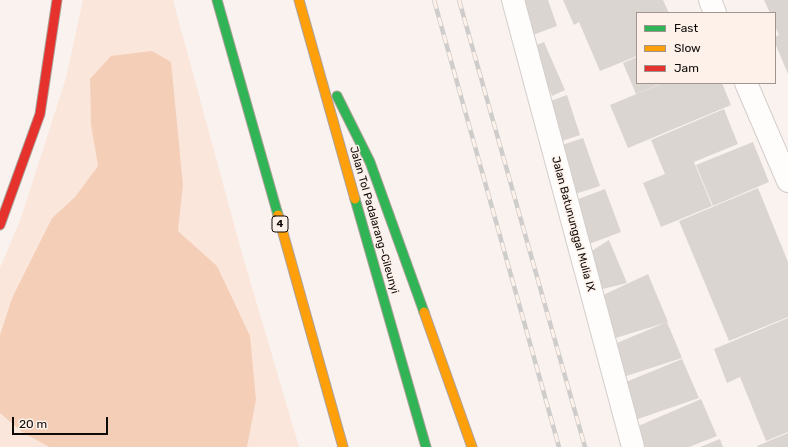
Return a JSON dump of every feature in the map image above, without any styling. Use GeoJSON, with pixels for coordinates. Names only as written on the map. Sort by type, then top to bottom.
{"type":"FeatureCollection","features":[{"type":"Feature","properties":{"kind":"highway"},"geometry":{"type":"LineString","coordinates":[[0,225],[40,114],[57,0]]}},
{"type":"Feature","properties":{"kind":"highway","name":"4"},"geometry":{"type":"LineString","coordinates":[[217,0],[343,447]]}},
{"type":"Feature","properties":{"kind":"highway","name":"Jalan Tol Padalarang–Cileunyi"},"geometry":{"type":"LineString","coordinates":[[299,0],[426,447]]}},
{"type":"Feature","properties":{"kind":"highway"},"geometry":{"type":"LineString","coordinates":[[314,50],[370,162],[472,447]]}},
{"type":"Feature","properties":{"kind":"street","name":"Jalan Batununggal Mulia IX"},"geometry":{"type":"LineString","coordinates":[[513,0],[633,447]]}},
{"type":"Feature","properties":{"kind":"street"},"geometry":{"type":"LineString","coordinates":[[710,0],[715,12]]}},
{"type":"Feature","properties":{"kind":"street"},"geometry":{"type":"LineString","coordinates":[[746,84],[788,181]]}},
{"type":"Feature","properties":{"kind":"shaded area"},"geometry":{"type":"Polygon","coordinates":[[[83,0],[173,0],[241,250],[299,447],[247,447],[256,400],[217,266],[178,231],[183,185],[180,152],[90,79],[91,125],[98,166],[75,197],[52,218],[12,298],[0,335],[0,268],[21,218],[66,78],[83,0]]]}},
{"type":"Feature","properties":{"kind":"shaded area"},"geometry":{"type":"Polygon","coordinates":[[[152,51],[171,62],[183,185],[178,231],[217,266],[250,336],[256,400],[247,447],[49,447],[22,432],[0,413],[0,335],[12,298],[52,218],[75,197],[98,166],[91,125],[90,79],[111,56],[152,51]]]}},
{"type":"Feature","properties":{"kind":"shaded area"},"geometry":{"type":"Polygon","coordinates":[[[0,413],[22,432],[49,447],[0,447],[0,413]]]}},
{"type":"Feature","properties":{"kind":"building"},"geometry":{"type":"Polygon","coordinates":[[[520,0],[548,0],[557,26],[533,35],[520,0]]]}},
{"type":"Feature","properties":{"kind":"building"},"geometry":{"type":"Polygon","coordinates":[[[563,0],[663,0],[669,12],[636,12],[636,56],[600,71],[579,22],[574,25],[563,0]]]}},
{"type":"Feature","properties":{"kind":"building"},"geometry":{"type":"Polygon","coordinates":[[[764,0],[788,0],[788,74],[776,45],[776,36],[779,35],[776,28],[776,12],[770,12],[764,0]]]}},
{"type":"Feature","properties":{"kind":"building"},"geometry":{"type":"Polygon","coordinates":[[[544,42],[565,90],[552,96],[532,47],[544,42]]]}},
{"type":"Feature","properties":{"kind":"building"},"geometry":{"type":"Polygon","coordinates":[[[636,57],[636,84],[660,84],[636,94],[623,63],[636,57]]]}},
{"type":"Feature","properties":{"kind":"building"},"geometry":{"type":"Polygon","coordinates":[[[661,84],[722,84],[731,105],[628,148],[610,105],[661,84]]]}},
{"type":"Feature","properties":{"kind":"building"},"geometry":{"type":"Polygon","coordinates":[[[567,95],[580,135],[562,141],[548,102],[567,95]]]}},
{"type":"Feature","properties":{"kind":"building"},"geometry":{"type":"Polygon","coordinates":[[[724,109],[738,144],[694,162],[712,206],[661,227],[643,183],[665,174],[651,140],[724,109]]]}},
{"type":"Feature","properties":{"kind":"building"},"geometry":{"type":"Polygon","coordinates":[[[583,138],[600,186],[572,195],[556,147],[583,138]]]}},
{"type":"Feature","properties":{"kind":"building"},"geometry":{"type":"Polygon","coordinates":[[[753,142],[769,182],[713,206],[696,165],[753,142]]]}},
{"type":"Feature","properties":{"kind":"building"},"geometry":{"type":"Polygon","coordinates":[[[758,188],[788,262],[788,317],[729,341],[679,221],[758,188]]]}},
{"type":"Feature","properties":{"kind":"building"},"geometry":{"type":"Polygon","coordinates":[[[605,189],[621,232],[589,244],[573,201],[605,189]]]}},
{"type":"Feature","properties":{"kind":"building"},"geometry":{"type":"Polygon","coordinates":[[[609,240],[627,283],[595,291],[585,255],[609,240]]]}},
{"type":"Feature","properties":{"kind":"building"},"geometry":{"type":"Polygon","coordinates":[[[648,274],[668,322],[609,340],[599,297],[648,274]]]}},
{"type":"Feature","properties":{"kind":"building"},"geometry":{"type":"Polygon","coordinates":[[[788,318],[788,432],[766,441],[740,377],[727,383],[714,349],[788,318]]]}},
{"type":"Feature","properties":{"kind":"building"},"geometry":{"type":"Polygon","coordinates":[[[667,322],[682,358],[620,378],[612,345],[667,322]]]}},
{"type":"Feature","properties":{"kind":"building"},"geometry":{"type":"Polygon","coordinates":[[[682,359],[699,398],[632,421],[621,384],[682,359]]]}},
{"type":"Feature","properties":{"kind":"building"},"geometry":{"type":"Polygon","coordinates":[[[701,399],[717,436],[689,447],[641,447],[636,427],[701,399]]]}},
{"type":"Feature","properties":{"kind":"building"},"geometry":{"type":"Polygon","coordinates":[[[788,433],[788,447],[757,446],[788,433]]]}},
{"type":"Feature","properties":{"kind":"building"},"geometry":{"type":"Polygon","coordinates":[[[720,439],[723,447],[700,447],[720,439]]]}},
{"type":"Feature","properties":{"kind":"railway"},"geometry":{"type":"LineString","coordinates":[[434,0],[559,447]]}},
{"type":"Feature","properties":{"kind":"railway"},"geometry":{"type":"LineString","coordinates":[[459,0],[585,447]]}},
{"type":"Feature","properties":{"kind":"traffic: fast"},"geometry":{"type":"LineString","coordinates":[[217,0],[278,215]]}},
{"type":"Feature","properties":{"kind":"traffic: fast"},"geometry":{"type":"LineString","coordinates":[[337,96],[370,162],[424,312]]}},
{"type":"Feature","properties":{"kind":"traffic: fast"},"geometry":{"type":"LineString","coordinates":[[355,199],[426,447]]}},
{"type":"Feature","properties":{"kind":"traffic: slow"},"geometry":{"type":"LineString","coordinates":[[299,0],[355,199]]}},
{"type":"Feature","properties":{"kind":"traffic: slow"},"geometry":{"type":"LineString","coordinates":[[278,215],[343,447]]}},
{"type":"Feature","properties":{"kind":"traffic: slow"},"geometry":{"type":"LineString","coordinates":[[424,312],[472,447]]}},
{"type":"Feature","properties":{"kind":"traffic: jam"},"geometry":{"type":"LineString","coordinates":[[0,225],[40,114],[57,0]]}}]}
